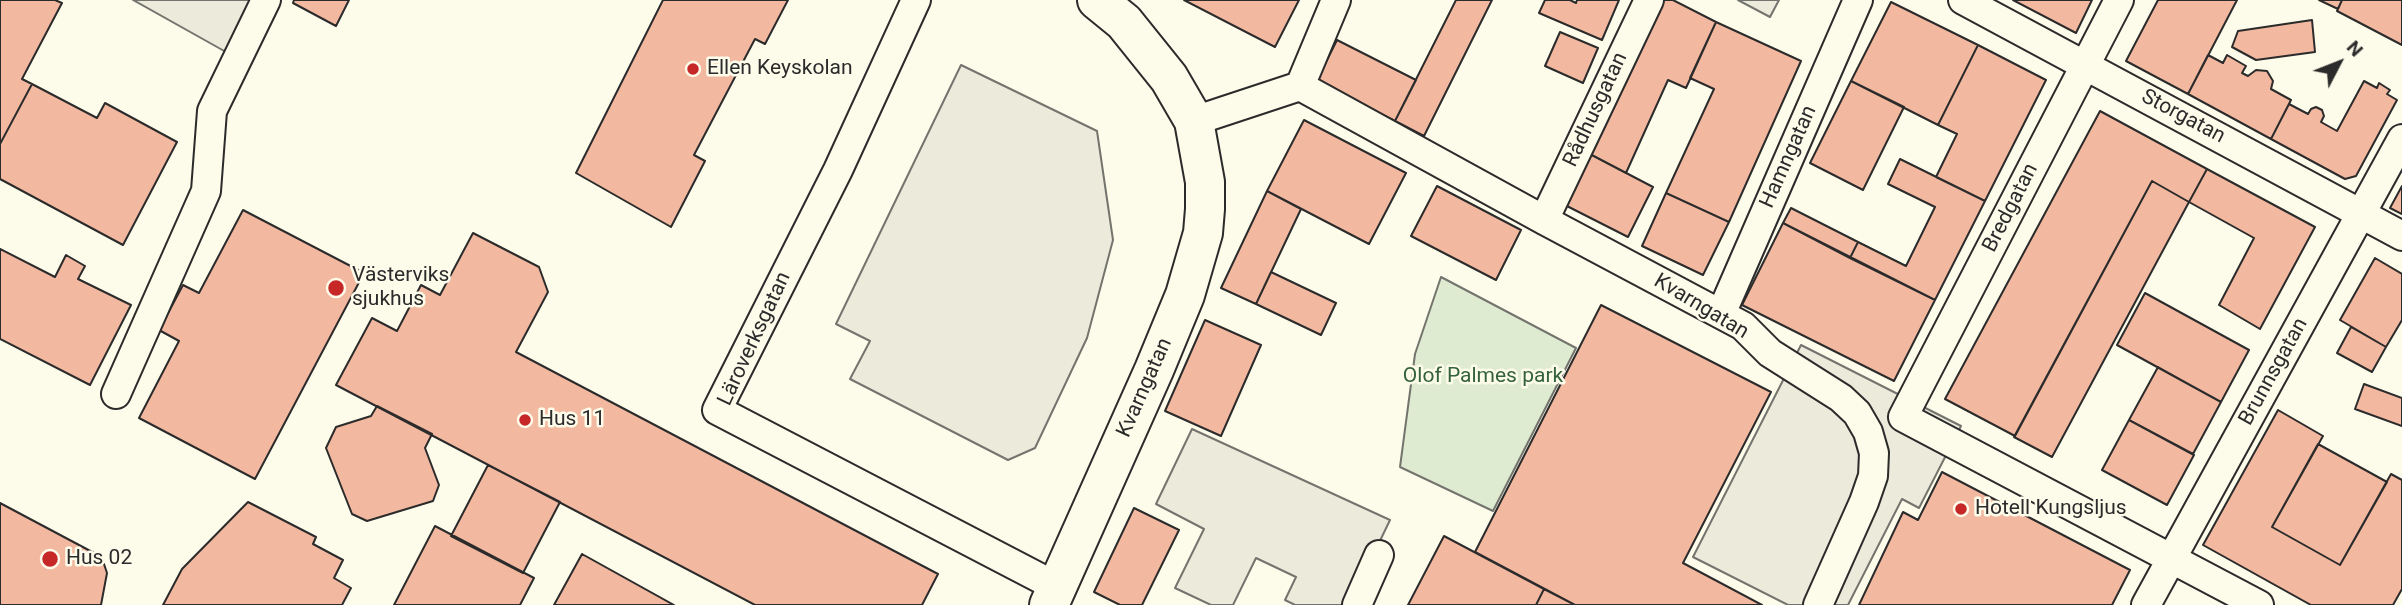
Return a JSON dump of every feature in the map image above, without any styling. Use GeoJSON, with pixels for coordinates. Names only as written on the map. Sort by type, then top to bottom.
{"type":"FeatureCollection","features":[{"type":"Feature","properties":{"kind":"street"},"geometry":{"type":"LineString","coordinates":[[116,394],[206,191],[212,111],[266,0]]}},
{"type":"Feature","properties":{"kind":"street","name":"Läroverksgatan"},"geometry":{"type":"LineString","coordinates":[[916,0],[838,170],[717,411],[1053,596]]}},
{"type":"Feature","properties":{"kind":"street","name":"Kvarngatan"},"geometry":{"type":"LineString","coordinates":[[1053,596],[1185,295],[1203,233],[1205,209],[1205,182],[1195,121],[1169,78],[1124,22],[1097,0]]}},
{"type":"Feature","properties":{"kind":"street"},"geometry":{"type":"LineString","coordinates":[[1195,121],[1300,86],[1336,0]]}},
{"type":"Feature","properties":{"kind":"street","name":"Rådhusgatan"},"geometry":{"type":"LineString","coordinates":[[1544,220],[1649,0]]}},
{"type":"Feature","properties":{"kind":"street","name":"Storgatan"},"geometry":{"type":"LineString","coordinates":[[1963,0],[2402,236]]}},
{"type":"Feature","properties":{"kind":"street","name":"Bredgatan"},"geometry":{"type":"LineString","coordinates":[[1903,417],[2119,0]]}},
{"type":"Feature","properties":{"kind":"street","name":"Hamngatan"},"geometry":{"type":"LineString","coordinates":[[1721,314],[1849,3]]}},
{"type":"Feature","properties":{"kind":"street","name":"Kvarngatan"},"geometry":{"type":"LineString","coordinates":[[1300,86],[1743,326],[1770,353],[1841,398],[1857,413],[1868,432]]}},
{"type":"Feature","properties":{"kind":"street","name":"Brunnsgatan"},"geometry":{"type":"LineString","coordinates":[[2146,605],[2402,139]]}},
{"type":"Feature","properties":{"kind":"street"},"geometry":{"type":"LineString","coordinates":[[1818,605],[1873,476],[1874,453],[1868,432],[1903,417],[2259,605]]}},
{"type":"Feature","properties":{"kind":"street"},"geometry":{"type":"LineString","coordinates":[[1357,605],[1379,555]]}},
{"type":"Feature","properties":{"kind":"green space","name":"Olof Palmes park"},"geometry":{"type":"Polygon","coordinates":[[[1441,277],[1576,348],[1493,511],[1400,467],[1415,354],[1441,277]]]}},
{"type":"Feature","properties":{"kind":"shaded area"},"geometry":{"type":"Polygon","coordinates":[[[133,0],[254,0],[226,52],[133,0]]]}},
{"type":"Feature","properties":{"kind":"shaded area"},"geometry":{"type":"Polygon","coordinates":[[[1738,0],[1779,0],[1770,17],[1738,0]]]}},
{"type":"Feature","properties":{"kind":"shaded area"},"geometry":{"type":"Polygon","coordinates":[[[961,65],[1097,131],[1113,240],[1087,338],[1035,448],[1008,460],[850,379],[870,341],[836,324],[961,65]]]}},
{"type":"Feature","properties":{"kind":"shaded area"},"geometry":{"type":"Polygon","coordinates":[[[1801,345],[1961,426],[1919,508],[1902,499],[1848,605],[1788,605],[1693,557],[1801,345]]]}},
{"type":"Feature","properties":{"kind":"shaded area"},"geometry":{"type":"Polygon","coordinates":[[[1192,429],[1390,520],[1349,605],[1295,605],[1285,600],[1296,577],[1256,558],[1233,605],[1211,605],[1175,588],[1204,529],[1156,504],[1192,429]]]}},
{"type":"Feature","properties":{"kind":"building"},"geometry":{"type":"Polygon","coordinates":[[[0,0],[55,0],[62,3],[22,79],[32,84],[0,144],[0,0]]]}},
{"type":"Feature","properties":{"kind":"building"},"geometry":{"type":"Polygon","coordinates":[[[294,0],[349,0],[336,26],[293,3],[294,0]]]}},
{"type":"Feature","properties":{"kind":"building"},"geometry":{"type":"Polygon","coordinates":[[[663,0],[788,0],[765,44],[755,39],[694,155],[705,161],[671,227],[576,173],[663,0]]]}},
{"type":"Feature","properties":{"kind":"building"},"geometry":{"type":"Polygon","coordinates":[[[1184,0],[1299,0],[1275,47],[1184,0]]]}},
{"type":"Feature","properties":{"kind":"building"},"geometry":{"type":"Polygon","coordinates":[[[1456,0],[1492,0],[1424,136],[1395,121],[1456,0]]]}},
{"type":"Feature","properties":{"kind":"building"},"geometry":{"type":"Polygon","coordinates":[[[1545,0],[1570,0],[1576,3],[1577,0],[1619,0],[1602,40],[1539,13],[1545,0]]]}},
{"type":"Feature","properties":{"kind":"building"},"geometry":{"type":"Polygon","coordinates":[[[1657,0],[1673,0],[1716,22],[1686,88],[1668,80],[1626,173],[1586,152],[1657,0]]]}},
{"type":"Feature","properties":{"kind":"building"},"geometry":{"type":"Polygon","coordinates":[[[2013,0],[2092,0],[2076,33],[2013,0]]]}},
{"type":"Feature","properties":{"kind":"building"},"geometry":{"type":"Polygon","coordinates":[[[2158,0],[2237,0],[2188,94],[2126,61],[2158,0]]]}},
{"type":"Feature","properties":{"kind":"building"},"geometry":{"type":"Polygon","coordinates":[[[2319,0],[2342,0],[2338,9],[2319,0]]]}},
{"type":"Feature","properties":{"kind":"building"},"geometry":{"type":"Polygon","coordinates":[[[2342,0],[2402,0],[2402,45],[2337,11],[2342,0]]]}},
{"type":"Feature","properties":{"kind":"building"},"geometry":{"type":"Polygon","coordinates":[[[1891,2],[1978,45],[1938,125],[1851,81],[1891,2]]]}},
{"type":"Feature","properties":{"kind":"building"},"geometry":{"type":"Polygon","coordinates":[[[2312,20],[2315,52],[2256,60],[2232,47],[2238,31],[2312,20]]]}},
{"type":"Feature","properties":{"kind":"building"},"geometry":{"type":"Polygon","coordinates":[[[1716,22],[1801,61],[1729,222],[1666,193],[1714,89],[1690,78],[1716,22]]]}},
{"type":"Feature","properties":{"kind":"building"},"geometry":{"type":"Polygon","coordinates":[[[1560,32],[1598,48],[1583,83],[1545,66],[1560,32]]]}},
{"type":"Feature","properties":{"kind":"building"},"geometry":{"type":"Polygon","coordinates":[[[1337,40],[1416,80],[1395,121],[1316,82],[1337,40]]]}},
{"type":"Feature","properties":{"kind":"building"},"geometry":{"type":"Polygon","coordinates":[[[1978,45],[2046,80],[1985,201],[1936,177],[1957,134],[1938,125],[1978,45]]]}},
{"type":"Feature","properties":{"kind":"building"},"geometry":{"type":"Polygon","coordinates":[[[2208,55],[2223,63],[2227,55],[2246,66],[2242,73],[2248,76],[2256,70],[2267,71],[2273,81],[2271,89],[2291,100],[2271,139],[2188,94],[2208,55]]]}},
{"type":"Feature","properties":{"kind":"building"},"geometry":{"type":"Polygon","coordinates":[[[1851,81],[1904,107],[1863,190],[1810,163],[1851,81]]]}},
{"type":"Feature","properties":{"kind":"building"},"geometry":{"type":"Polygon","coordinates":[[[2364,81],[2377,88],[2379,83],[2390,90],[2387,94],[2397,100],[2356,176],[2345,179],[2271,139],[2289,104],[2308,114],[2316,107],[2322,110],[2324,116],[2321,122],[2337,131],[2364,81]]]}},
{"type":"Feature","properties":{"kind":"building"},"geometry":{"type":"Polygon","coordinates":[[[32,84],[97,118],[105,103],[177,142],[123,245],[0,179],[0,144],[32,84]]]}},
{"type":"Feature","properties":{"kind":"building"},"geometry":{"type":"Polygon","coordinates":[[[2100,111],[2207,169],[2189,202],[2152,181],[2015,436],[1945,399],[2100,111]]]}},
{"type":"Feature","properties":{"kind":"building"},"geometry":{"type":"Polygon","coordinates":[[[1304,120],[1406,173],[1369,244],[1267,191],[1304,120]]]}},
{"type":"Feature","properties":{"kind":"building"},"geometry":{"type":"Polygon","coordinates":[[[1586,152],[1653,187],[1628,237],[1561,203],[1586,152]]]}},
{"type":"Feature","properties":{"kind":"building"},"geometry":{"type":"Polygon","coordinates":[[[1900,159],[1985,201],[1935,300],[1850,258],[1858,242],[1906,266],[1935,207],[1888,184],[1900,159]]]}},
{"type":"Feature","properties":{"kind":"building"},"geometry":{"type":"Polygon","coordinates":[[[2207,169],[2315,227],[2260,329],[2219,305],[2254,238],[2189,202],[2207,169]]]}},
{"type":"Feature","properties":{"kind":"building"},"geometry":{"type":"Polygon","coordinates":[[[2152,181],[2189,202],[2052,457],[2014,437],[2152,181]]]}},
{"type":"Feature","properties":{"kind":"building"},"geometry":{"type":"Polygon","coordinates":[[[1437,186],[1521,230],[1496,280],[1411,236],[1437,186]]]}},
{"type":"Feature","properties":{"kind":"building"},"geometry":{"type":"Polygon","coordinates":[[[2402,186],[2402,214],[2390,208],[2402,186]]]}},
{"type":"Feature","properties":{"kind":"building"},"geometry":{"type":"Polygon","coordinates":[[[1267,191],[1301,209],[1256,304],[1221,288],[1267,191]]]}},
{"type":"Feature","properties":{"kind":"building"},"geometry":{"type":"Polygon","coordinates":[[[1666,193],[1729,222],[1703,275],[1642,246],[1666,193]]]}},
{"type":"Feature","properties":{"kind":"building"},"geometry":{"type":"Polygon","coordinates":[[[1791,208],[1858,242],[1850,258],[1783,223],[1791,208]]]}},
{"type":"Feature","properties":{"kind":"building"},"geometry":{"type":"Polygon","coordinates":[[[243,210],[364,273],[255,479],[139,418],[179,341],[159,330],[183,285],[199,293],[243,210]]]}},
{"type":"Feature","properties":{"kind":"building"},"geometry":{"type":"Polygon","coordinates":[[[1783,223],[1935,300],[1894,381],[1742,305],[1783,223]]]}},
{"type":"Feature","properties":{"kind":"building","name":"Hus 11"},"geometry":{"type":"Polygon","coordinates":[[[473,233],[539,267],[548,292],[516,352],[938,574],[922,605],[755,605],[336,385],[372,318],[397,331],[421,285],[440,295],[473,233]]]}},
{"type":"Feature","properties":{"kind":"building"},"geometry":{"type":"Polygon","coordinates":[[[0,249],[55,277],[66,255],[85,266],[78,279],[131,305],[90,385],[0,339],[0,249]]]}},
{"type":"Feature","properties":{"kind":"building"},"geometry":{"type":"Polygon","coordinates":[[[2375,258],[2402,274],[2402,320],[2386,347],[2340,320],[2375,258]]]}},
{"type":"Feature","properties":{"kind":"building"},"geometry":{"type":"Polygon","coordinates":[[[1271,272],[1336,303],[1321,335],[1256,304],[1271,272]]]}},
{"type":"Feature","properties":{"kind":"building"},"geometry":{"type":"Polygon","coordinates":[[[2145,293],[2249,350],[2221,402],[2117,345],[2145,293]]]}},
{"type":"Feature","properties":{"kind":"building"},"geometry":{"type":"Polygon","coordinates":[[[1601,305],[1771,392],[1683,563],[1762,605],[1575,605],[1475,552],[1601,305]]]}},
{"type":"Feature","properties":{"kind":"building"},"geometry":{"type":"Polygon","coordinates":[[[1205,320],[1261,345],[1221,436],[1165,411],[1205,320]]]}},
{"type":"Feature","properties":{"kind":"building"},"geometry":{"type":"Polygon","coordinates":[[[2351,327],[2386,347],[2372,372],[2337,353],[2351,327]]]}},
{"type":"Feature","properties":{"kind":"building"},"geometry":{"type":"Polygon","coordinates":[[[2158,367],[2221,402],[2193,454],[2129,420],[2158,367]]]}},
{"type":"Feature","properties":{"kind":"building"},"geometry":{"type":"Polygon","coordinates":[[[2364,384],[2402,398],[2402,426],[2355,409],[2364,384]]]}},
{"type":"Feature","properties":{"kind":"building"},"geometry":{"type":"Polygon","coordinates":[[[377,406],[432,434],[425,448],[439,485],[433,501],[367,521],[352,514],[326,448],[336,427],[371,416],[377,406]]]}},
{"type":"Feature","properties":{"kind":"building"},"geometry":{"type":"Polygon","coordinates":[[[2278,410],[2323,436],[2272,527],[2340,565],[2391,474],[2402,480],[2402,589],[2393,605],[2311,605],[2203,545],[2278,410]]]}},
{"type":"Feature","properties":{"kind":"building"},"geometry":{"type":"Polygon","coordinates":[[[2129,420],[2194,455],[2167,505],[2102,470],[2129,420]]]}},
{"type":"Feature","properties":{"kind":"building"},"geometry":{"type":"Polygon","coordinates":[[[2318,444],[2387,482],[2340,565],[2272,527],[2318,444]]]}},
{"type":"Feature","properties":{"kind":"building"},"geometry":{"type":"Polygon","coordinates":[[[488,465],[560,502],[523,573],[451,536],[488,465]]]}},
{"type":"Feature","properties":{"kind":"building"},"geometry":{"type":"Polygon","coordinates":[[[1942,472],[2130,570],[2112,605],[1859,605],[1903,512],[1918,520],[1942,472]]]}},
{"type":"Feature","properties":{"kind":"building"},"geometry":{"type":"Polygon","coordinates":[[[248,502],[316,537],[313,544],[343,560],[334,578],[351,588],[342,605],[163,605],[182,569],[248,502]]]}},
{"type":"Feature","properties":{"kind":"building","name":"Hus 02"},"geometry":{"type":"Polygon","coordinates":[[[0,503],[96,554],[107,573],[101,605],[0,605],[0,503]]]}},
{"type":"Feature","properties":{"kind":"building"},"geometry":{"type":"Polygon","coordinates":[[[1134,508],[1179,530],[1142,605],[1120,605],[1094,592],[1134,508]]]}},
{"type":"Feature","properties":{"kind":"building"},"geometry":{"type":"Polygon","coordinates":[[[435,526],[534,578],[520,605],[394,605],[435,526]]]}},
{"type":"Feature","properties":{"kind":"building"},"geometry":{"type":"Polygon","coordinates":[[[1444,536],[1544,589],[1536,605],[1408,605],[1444,536]]]}},
{"type":"Feature","properties":{"kind":"building"},"geometry":{"type":"Polygon","coordinates":[[[582,554],[674,605],[554,605],[582,554]]]}},
{"type":"Feature","properties":{"kind":"building"},"geometry":{"type":"Polygon","coordinates":[[[1544,589],[1575,605],[1536,605],[1544,589]]]}},
{"type":"Feature","properties":{"kind":"place","name":"Ellen Keyskolan"},"geometry":{"type":"Point","coordinates":[693,69]}},
{"type":"Feature","properties":{"kind":"place","name":"Västerviks sjukhus"},"geometry":{"type":"Point","coordinates":[336,288]}},
{"type":"Feature","properties":{"kind":"place","name":"Hus 11"},"geometry":{"type":"Point","coordinates":[525,420]}},
{"type":"Feature","properties":{"kind":"place","name":"Hotell Kungsljus"},"geometry":{"type":"Point","coordinates":[1961,509]}},
{"type":"Feature","properties":{"kind":"place","name":"Hus 02"},"geometry":{"type":"Point","coordinates":[50,559]}}]}
